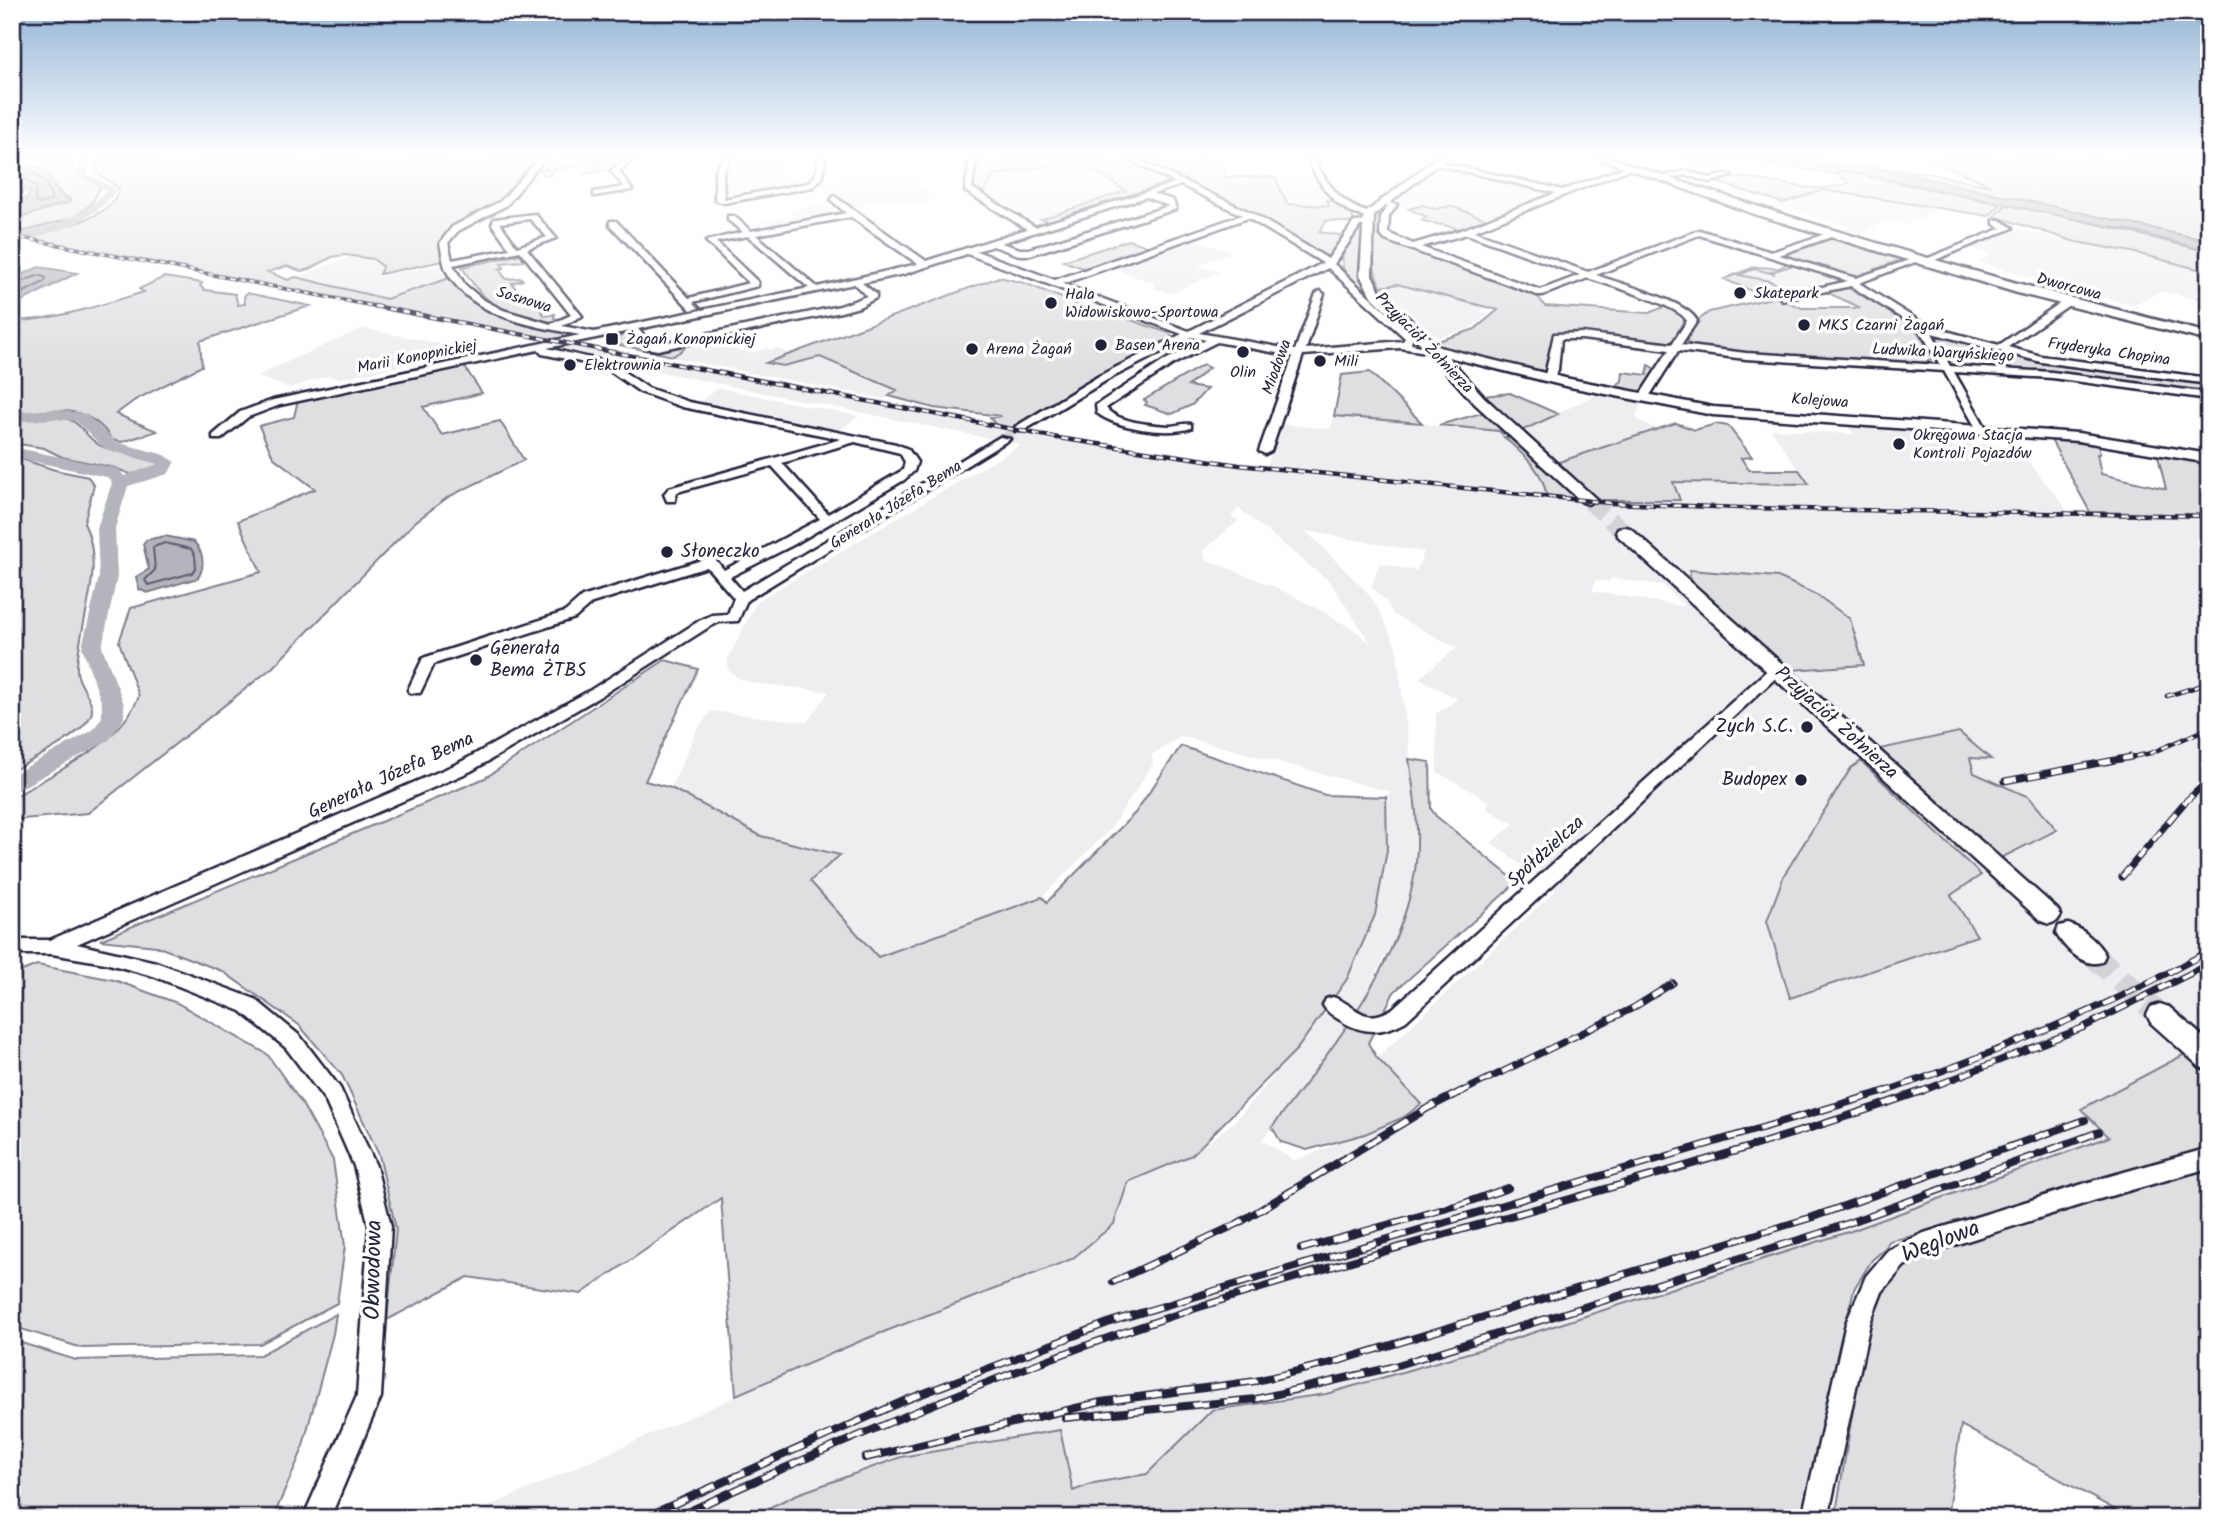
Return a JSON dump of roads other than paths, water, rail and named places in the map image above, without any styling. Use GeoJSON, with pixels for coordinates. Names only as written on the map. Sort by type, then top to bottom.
{"type":"FeatureCollection","features":[{"type":"Feature","properties":{"kind":"street"},"geometry":{"type":"LineString","coordinates":[[458,229],[450,234],[444,243],[448,263],[519,249]]}},
{"type":"Feature","properties":{"kind":"street","name":"Sosnowa"},"geometry":{"type":"LineString","coordinates":[[501,229],[577,316],[554,326]]}},
{"type":"Feature","properties":{"kind":"street","name":"Sosnowa"},"geometry":{"type":"LineString","coordinates":[[519,249],[552,238],[545,229]]}},
{"type":"Feature","properties":{"kind":"street"},"geometry":{"type":"LineString","coordinates":[[619,229],[700,315]]}},
{"type":"Feature","properties":{"kind":"street"},"geometry":{"type":"LineString","coordinates":[[743,229],[816,290]]}},
{"type":"Feature","properties":{"kind":"street"},"geometry":{"type":"LineString","coordinates":[[687,301],[754,285],[754,282],[710,241],[772,229]]}},
{"type":"Feature","properties":{"kind":"street"},"geometry":{"type":"LineString","coordinates":[[874,229],[925,265]]}},
{"type":"Feature","properties":{"kind":"street"},"geometry":{"type":"LineString","coordinates":[[993,243],[1019,252],[1030,252],[1104,229]]}},
{"type":"Feature","properties":{"kind":"street"},"geometry":{"type":"LineString","coordinates":[[1053,285],[1209,229]]}},
{"type":"Feature","properties":{"kind":"street"},"geometry":{"type":"LineString","coordinates":[[1273,229],[1330,263]]}},
{"type":"Feature","properties":{"kind":"street"},"geometry":{"type":"LineString","coordinates":[[1019,429],[1103,378],[1330,263],[1354,229]]}},
{"type":"Feature","properties":{"kind":"street","name":"Przyjaciół Żołnierza"},"geometry":{"type":"LineString","coordinates":[[1363,229],[1366,275],[1371,288],[1434,350],[1471,393],[1588,499]]}},
{"type":"Feature","properties":{"kind":"street"},"geometry":{"type":"LineString","coordinates":[[1384,229],[1384,235],[1413,247],[1540,293],[1699,232],[1854,282],[1924,328],[1981,428]]}},
{"type":"Feature","properties":{"kind":"street"},"geometry":{"type":"LineString","coordinates":[[1413,247],[1471,229]]}},
{"type":"Feature","properties":{"kind":"street","name":"Dworcowa"},"geometry":{"type":"LineString","coordinates":[[1817,229],[2066,303],[2209,337]]}},
{"type":"Feature","properties":{"kind":"street"},"geometry":{"type":"LineString","coordinates":[[1783,298],[1854,282],[2005,229]]}},
{"type":"Feature","properties":{"kind":"street","name":"Marii Konopnickiej"},"geometry":{"type":"LineString","coordinates":[[217,437],[228,423],[254,409],[300,396],[856,282],[925,265],[1034,230]]}},
{"type":"Feature","properties":{"kind":"street"},"geometry":{"type":"LineString","coordinates":[[1467,231],[1672,305],[1689,314],[1692,321],[1643,398]]}},
{"type":"Feature","properties":{"kind":"street"},"geometry":{"type":"LineString","coordinates":[[1771,255],[1831,234]]}},
{"type":"Feature","properties":{"kind":"street"},"geometry":{"type":"LineString","coordinates":[[968,251],[1189,334],[1298,354],[1400,345],[1434,350]]}},
{"type":"Feature","properties":{"kind":"street","name":"Sosnowa"},"geometry":{"type":"LineString","coordinates":[[448,263],[468,294],[489,307],[512,317],[599,336]]}},
{"type":"Feature","properties":{"kind":"street","name":"Przyjaciół Żołnierza"},"geometry":{"type":"LineString","coordinates":[[1330,263],[1410,338],[1407,343],[1400,345]]}},
{"type":"Feature","properties":{"kind":"street"},"geometry":{"type":"LineString","coordinates":[[633,329],[648,346],[658,347],[748,326],[841,309],[873,296],[856,282]]}},
{"type":"Feature","properties":{"kind":"street","name":"Miodowa"},"geometry":{"type":"LineString","coordinates":[[1265,451],[1320,294]]}},
{"type":"Feature","properties":{"kind":"street"},"geometry":{"type":"LineString","coordinates":[[2001,348],[2066,303]]}},
{"type":"Feature","properties":{"kind":"street","name":"Fryderyka Chopina"},"geometry":{"type":"LineString","coordinates":[[1924,328],[2040,359],[2209,381]]}},
{"type":"Feature","properties":{"kind":"street","name":"Ludwika Waryńskiego"},"geometry":{"type":"LineString","coordinates":[[1548,378],[1553,370],[1558,336],[1598,337],[1746,356],[2052,375],[2209,396]]}},
{"type":"Feature","properties":{"kind":"street"},"geometry":{"type":"LineString","coordinates":[[1187,426],[1178,430],[1143,425],[1107,416],[1100,407],[1171,361],[1215,339]]}},
{"type":"Feature","properties":{"kind":"street","name":"Generała Józefa Bema"},"geometry":{"type":"LineString","coordinates":[[541,348],[545,352],[607,365],[644,390],[686,405],[896,447],[904,451],[911,462],[908,471],[900,478],[721,576]]}},
{"type":"Feature","properties":{"kind":"street","name":"Kolejowa"},"geometry":{"type":"LineString","coordinates":[[1434,350],[1548,378],[1730,413],[1981,428],[2097,440],[2209,459]]}},
{"type":"Feature","properties":{"kind":"street","name":"Generała Józefa Bema"},"geometry":{"type":"LineString","coordinates":[[671,498],[673,490],[857,439]]}},
{"type":"Feature","properties":{"kind":"street","name":"Generała Józefa Bema"},"geometry":{"type":"LineString","coordinates":[[52,947],[465,767],[594,694],[704,624],[716,618],[733,618],[741,598],[1004,439]]}},
{"type":"Feature","properties":{"kind":"street","name":"Generała Józefa Bema"},"geometry":{"type":"LineString","coordinates":[[775,461],[827,520]]}},
{"type":"Feature","properties":{"kind":"street","name":"Przyjaciół Żołnierza"},"geometry":{"type":"LineString","coordinates":[[1624,532],[2049,915]]}},
{"type":"Feature","properties":{"kind":"street"},"geometry":{"type":"LineString","coordinates":[[415,690],[428,661],[570,615],[587,600],[710,562],[741,598]]}},
{"type":"Feature","properties":{"kind":"street","name":"Spółdzielcza"},"geometry":{"type":"LineString","coordinates":[[1333,1005],[1359,1022],[1375,1026],[1399,1015],[1777,669]]}},
{"type":"Feature","properties":{"kind":"street"},"geometry":{"type":"LineString","coordinates":[[2068,933],[2093,955]]}},
{"type":"Feature","properties":{"kind":"street","name":"Obwodowa"},"geometry":{"type":"LineString","coordinates":[[12,947],[52,947],[104,956],[156,969],[248,1005],[293,1042],[333,1094],[350,1127],[365,1166],[380,1226],[369,1397],[316,1518]]}},
{"type":"Feature","properties":{"kind":"street"},"geometry":{"type":"LineString","coordinates":[[2160,1014],[2209,1059]]}},
{"type":"Feature","properties":{"kind":"street","name":"Węglowa"},"geometry":{"type":"LineString","coordinates":[[1815,1518],[1861,1312],[1874,1283],[1896,1258],[1937,1240],[2209,1158]]}},
{"type":"Feature","properties":{"kind":"water"},"geometry":{"type":"Polygon","coordinates":[[[2123,229],[2157,229],[2209,241],[2209,252],[2123,229]]]}},
{"type":"Feature","properties":{"kind":"water"},"geometry":{"type":"Polygon","coordinates":[[[39,267],[77,273],[12,306],[12,279],[39,267]]]}},
{"type":"Feature","properties":{"kind":"water"},"geometry":{"type":"Polygon","coordinates":[[[165,536],[194,542],[202,555],[202,569],[198,578],[147,593],[139,589],[136,577],[149,569],[143,544],[146,540],[165,536]]]}},
{"type":"Feature","properties":{"kind":"waterway"},"geometry":{"type":"LineString","coordinates":[[12,240],[50,229]]}},
{"type":"Feature","properties":{"kind":"waterway"},"geometry":{"type":"LineString","coordinates":[[12,417],[54,414],[81,417],[111,445],[167,462],[162,470],[120,483]]}},
{"type":"Feature","properties":{"kind":"waterway"},"geometry":{"type":"LineString","coordinates":[[12,452],[113,473],[120,483]]}},
{"type":"Feature","properties":{"kind":"waterway"},"geometry":{"type":"LineString","coordinates":[[12,785],[101,735],[113,718],[113,704],[92,647],[108,577],[106,528],[120,483]]}},
{"type":"Feature","properties":{"kind":"tunnel"},"geometry":{"type":"LineString","coordinates":[[1004,439],[1019,429]]}},
{"type":"Feature","properties":{"kind":"tunnel"},"geometry":{"type":"LineString","coordinates":[[1590,501],[1624,532]]}},
{"type":"Feature","properties":{"kind":"tunnel"},"geometry":{"type":"LineString","coordinates":[[2093,955],[2160,1015]]}},
{"type":"Feature","properties":{"kind":"railway"},"geometry":{"type":"LineString","coordinates":[[12,236],[383,308]]}},
{"type":"Feature","properties":{"kind":"railway"},"geometry":{"type":"LineString","coordinates":[[374,306],[1058,438],[1239,465],[1610,503],[1741,508],[2209,516]]}},
{"type":"Feature","properties":{"kind":"railway"},"geometry":{"type":"LineString","coordinates":[[2167,696],[2209,683]]}},
{"type":"Feature","properties":{"kind":"railway"},"geometry":{"type":"LineString","coordinates":[[2122,759],[2151,753],[2209,728]]}},
{"type":"Feature","properties":{"kind":"railway"},"geometry":{"type":"LineString","coordinates":[[2005,781],[2131,757]]}},
{"type":"Feature","properties":{"kind":"railway"},"geometry":{"type":"LineString","coordinates":[[2122,877],[2184,803],[2209,780]]}},
{"type":"Feature","properties":{"kind":"railway"},"geometry":{"type":"LineString","coordinates":[[1881,1093],[2048,1029],[2209,951]]}},
{"type":"Feature","properties":{"kind":"railway"},"geometry":{"type":"LineString","coordinates":[[1917,1093],[2082,1028],[2209,964]]}},
{"type":"Feature","properties":{"kind":"railway"},"geometry":{"type":"LineString","coordinates":[[1459,1093],[1633,1008],[1673,983]]}},
{"type":"Feature","properties":{"kind":"railway"},"geometry":{"type":"LineString","coordinates":[[1113,1282],[1237,1224],[1426,1109],[1462,1091]]}},
{"type":"Feature","properties":{"kind":"railway"},"geometry":{"type":"LineString","coordinates":[[643,1518],[906,1400],[1113,1321],[1886,1091]]}},
{"type":"Feature","properties":{"kind":"railway"},"geometry":{"type":"LineString","coordinates":[[674,1518],[920,1410],[1045,1361],[1172,1316],[1359,1259],[1736,1151],[1922,1091]]}},
{"type":"Feature","properties":{"kind":"railway"},"geometry":{"type":"LineString","coordinates":[[865,1458],[1101,1402],[1256,1381],[1335,1362],[1813,1217],[2085,1120]]}},
{"type":"Feature","properties":{"kind":"railway"},"geometry":{"type":"LineString","coordinates":[[1065,1418],[1256,1399],[1388,1368],[1821,1233],[2099,1132]]}},
{"type":"Feature","properties":{"kind":"railway"},"geometry":{"type":"LineString","coordinates":[[1301,1249],[1462,1204],[1508,1188]]}},
{"type":"Feature","properties":{"kind":"place","name":"Skatepark"},"geometry":{"type":"Point","coordinates":[1740,293]}},
{"type":"Feature","properties":{"kind":"place","name":"Hala Widowiskowo-Sportowa"},"geometry":{"type":"Point","coordinates":[1051,303]}},
{"type":"Feature","properties":{"kind":"place","name":"MKS Czarni Żagań"},"geometry":{"type":"Point","coordinates":[1804,325]}},
{"type":"Feature","properties":{"kind":"place","name":"Żagań Konopnickiej"},"geometry":{"type":"Point","coordinates":[612,339]}},
{"type":"Feature","properties":{"kind":"place","name":"Basen Arena"},"geometry":{"type":"Point","coordinates":[1101,345]}},
{"type":"Feature","properties":{"kind":"place","name":"Arena Żagań"},"geometry":{"type":"Point","coordinates":[972,349]}},
{"type":"Feature","properties":{"kind":"place","name":"Olin"},"geometry":{"type":"Point","coordinates":[1243,352]}},
{"type":"Feature","properties":{"kind":"place","name":"Mili"},"geometry":{"type":"Point","coordinates":[1320,361]}},
{"type":"Feature","properties":{"kind":"place","name":"Elektrownia"},"geometry":{"type":"Point","coordinates":[570,365]}},
{"type":"Feature","properties":{"kind":"place","name":"Okręgowa Stacja Kontroli Pojazdów"},"geometry":{"type":"Point","coordinates":[1899,444]}},
{"type":"Feature","properties":{"kind":"place","name":"Słoneczko"},"geometry":{"type":"Point","coordinates":[667,552]}},
{"type":"Feature","properties":{"kind":"place","name":"Generała Bema ŻTBS"},"geometry":{"type":"Point","coordinates":[476,660]}},
{"type":"Feature","properties":{"kind":"place","name":"Zych S.C."},"geometry":{"type":"Point","coordinates":[1807,727]}},
{"type":"Feature","properties":{"kind":"place","name":"Budopex"},"geometry":{"type":"Point","coordinates":[1801,780]}}]}
